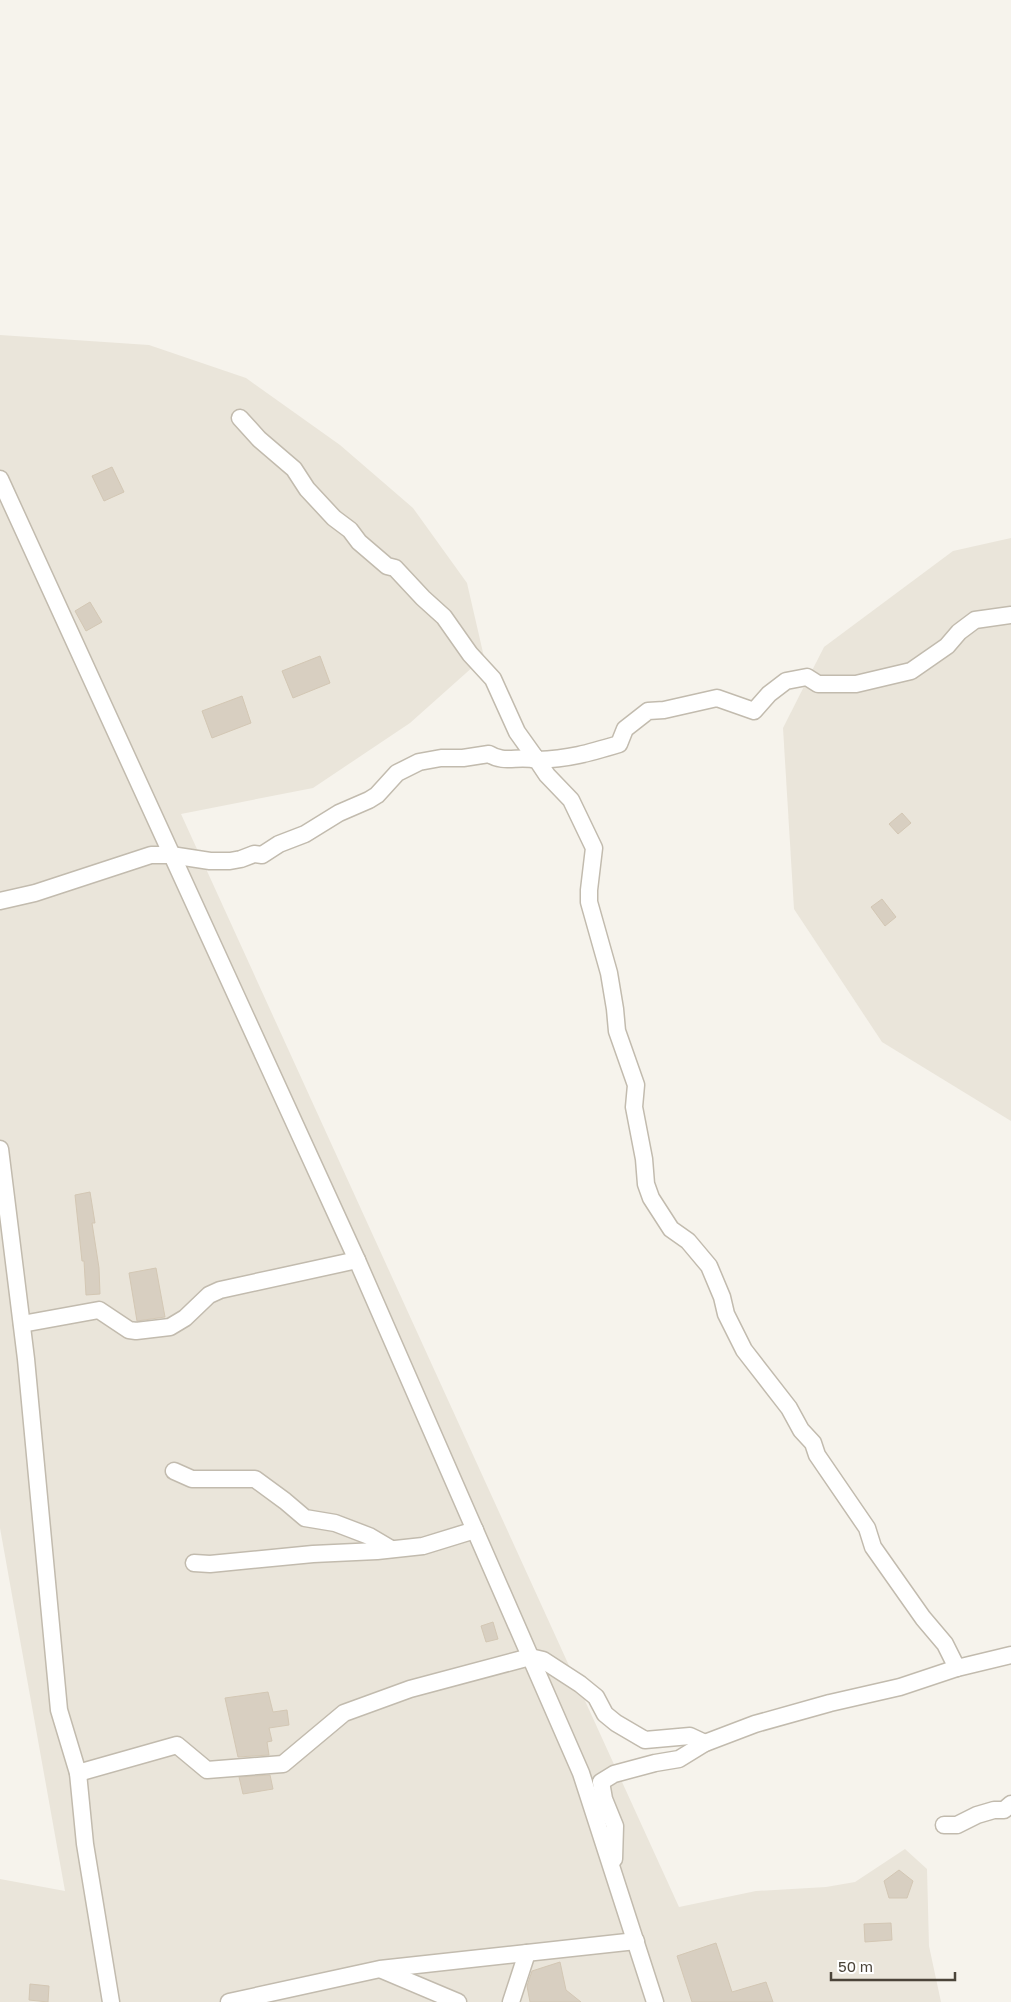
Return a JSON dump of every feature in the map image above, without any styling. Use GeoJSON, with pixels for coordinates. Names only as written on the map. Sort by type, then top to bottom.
{"type":"FeatureCollection","features":[{"type":"Feature","properties":{"kind":"street"},"geometry":{"type":"LineString","coordinates":[[240,418],[259,439],[294,469],[307,489],[334,518],[350,530],[359,542],[387,566],[395,568],[444,617],[480,666],[493,679],[517,732],[552,781],[571,800],[594,848],[589,902],[609,973],[617,1031],[636,1085],[635,1113],[644,1159],[646,1184],[651,1198],[670,1229],[688,1241],[709,1266],[722,1297],[726,1314],[744,1350],[768,1380],[801,1430],[812,1443],[817,1455],[867,1528],[873,1547],[923,1618],[945,1644],[957,1668]]}},
{"type":"Feature","properties":{"kind":"street"},"geometry":{"type":"LineString","coordinates":[[0,479],[357,1260],[581,1773],[655,2002]]}},
{"type":"Feature","properties":{"kind":"street"},"geometry":{"type":"LineString","coordinates":[[0,901],[35,892],[150,855],[171,855],[210,861],[230,861],[254,854],[262,855],[279,844],[305,834],[339,813],[369,800],[397,773],[419,762],[489,754],[498,760],[521,758],[537,760],[589,754],[619,744],[625,729],[648,711],[664,710],[717,698],[754,711],[769,694],[786,681],[807,677],[818,684],[856,684],[911,672],[947,646],[959,632],[975,620],[1011,615]]}},
{"type":"Feature","properties":{"kind":"street"},"geometry":{"type":"LineString","coordinates":[[0,1149],[22,1324],[59,1710],[78,1773],[85,1844],[111,2002]]}},
{"type":"Feature","properties":{"kind":"street"},"geometry":{"type":"LineString","coordinates":[[22,1324],[74,1313],[99,1310],[129,1330],[170,1326],[185,1318],[209,1295],[220,1290],[357,1260]]}},
{"type":"Feature","properties":{"kind":"street"},"geometry":{"type":"LineString","coordinates":[[174,1471],[192,1479],[255,1479],[304,1518],[335,1523],[369,1536],[391,1549]]}},
{"type":"Feature","properties":{"kind":"street"},"geometry":{"type":"LineString","coordinates":[[194,1563],[210,1564],[423,1546],[475,1530]]}},
{"type":"Feature","properties":{"kind":"street"},"geometry":{"type":"LineString","coordinates":[[614,1874],[615,1826],[604,1799],[601,1782],[614,1774],[679,1758],[705,1743],[755,1724],[900,1686],[957,1668],[1011,1655]]}},
{"type":"Feature","properties":{"kind":"street"},"geometry":{"type":"LineString","coordinates":[[78,1773],[177,1745],[207,1770],[283,1764],[344,1713],[410,1688],[530,1657],[543,1660],[580,1684],[596,1698],[605,1714],[616,1723],[645,1740],[690,1736],[705,1743]]}},
{"type":"Feature","properties":{"kind":"street"},"geometry":{"type":"LineString","coordinates":[[944,1824],[957,1825],[977,1815],[994,1810],[1004,1810],[1011,1804]]}},
{"type":"Feature","properties":{"kind":"street"},"geometry":{"type":"LineString","coordinates":[[228,2002],[262,1998],[380,1969],[636,1942]]}},
{"type":"Feature","properties":{"kind":"street"},"geometry":{"type":"LineString","coordinates":[[511,2002],[527,1953]]}},
{"type":"Feature","properties":{"kind":"street"},"geometry":{"type":"LineString","coordinates":[[380,1969],[458,2002]]}},
{"type":"Feature","properties":{"kind":"shaded area"},"geometry":{"type":"Polygon","coordinates":[[[0,335],[149,345],[246,378],[340,445],[413,508],[467,583],[484,657],[410,723],[313,788],[181,814],[679,1907],[756,1891],[826,1887],[855,1882],[905,1849],[927,1869],[929,1946],[941,2002],[0,2002],[0,1879],[65,1891],[0,1528],[0,335]]]}},
{"type":"Feature","properties":{"kind":"shaded area"},"geometry":{"type":"Polygon","coordinates":[[[1011,538],[1011,1121],[882,1042],[794,909],[783,728],[824,647],[953,551],[1011,538]]]}},
{"type":"Feature","properties":{"kind":"building"},"geometry":{"type":"Polygon","coordinates":[[[112,467],[124,492],[104,501],[92,476],[112,467]]]}},
{"type":"Feature","properties":{"kind":"building"},"geometry":{"type":"Polygon","coordinates":[[[90,602],[102,622],[86,631],[75,611],[90,602]]]}},
{"type":"Feature","properties":{"kind":"building"},"geometry":{"type":"Polygon","coordinates":[[[320,656],[330,683],[293,698],[282,671],[320,656]]]}},
{"type":"Feature","properties":{"kind":"building"},"geometry":{"type":"Polygon","coordinates":[[[242,696],[251,723],[212,738],[202,711],[242,696]]]}},
{"type":"Feature","properties":{"kind":"building"},"geometry":{"type":"Polygon","coordinates":[[[902,813],[911,823],[898,834],[889,824],[902,813]]]}},
{"type":"Feature","properties":{"kind":"building"},"geometry":{"type":"Polygon","coordinates":[[[882,899],[896,917],[885,926],[871,907],[882,899]]]}},
{"type":"Feature","properties":{"kind":"building"},"geometry":{"type":"Polygon","coordinates":[[[90,1192],[95,1223],[92,1223],[99,1268],[100,1294],[86,1295],[84,1261],[82,1261],[75,1195],[90,1192]]]}},
{"type":"Feature","properties":{"kind":"building"},"geometry":{"type":"Polygon","coordinates":[[[156,1268],[165,1317],[137,1321],[129,1273],[156,1268]]]}},
{"type":"Feature","properties":{"kind":"building"},"geometry":{"type":"Polygon","coordinates":[[[493,1622],[498,1639],[486,1642],[481,1626],[493,1622]]]}},
{"type":"Feature","properties":{"kind":"building"},"geometry":{"type":"Polygon","coordinates":[[[268,1692],[273,1712],[287,1710],[289,1725],[269,1728],[272,1741],[267,1742],[269,1755],[238,1757],[225,1698],[268,1692]]]}},
{"type":"Feature","properties":{"kind":"building"},"geometry":{"type":"Polygon","coordinates":[[[270,1775],[273,1789],[243,1794],[239,1777],[270,1775]]]}},
{"type":"Feature","properties":{"kind":"building"},"geometry":{"type":"Polygon","coordinates":[[[899,1870],[913,1881],[907,1898],[889,1898],[884,1881],[899,1870]]]}},
{"type":"Feature","properties":{"kind":"building"},"geometry":{"type":"Polygon","coordinates":[[[891,1923],[892,1940],[865,1942],[864,1924],[891,1923]]]}},
{"type":"Feature","properties":{"kind":"building"},"geometry":{"type":"Polygon","coordinates":[[[716,1943],[732,1992],[766,1982],[773,2002],[692,2002],[677,1956],[716,1943]]]}},
{"type":"Feature","properties":{"kind":"building"},"geometry":{"type":"Polygon","coordinates":[[[560,1962],[566,1990],[581,2002],[530,2002],[527,1986],[532,1971],[560,1962]]]}},
{"type":"Feature","properties":{"kind":"building"},"geometry":{"type":"Polygon","coordinates":[[[30,1984],[49,1986],[48,2002],[29,2000],[30,1984]]]}}]}
